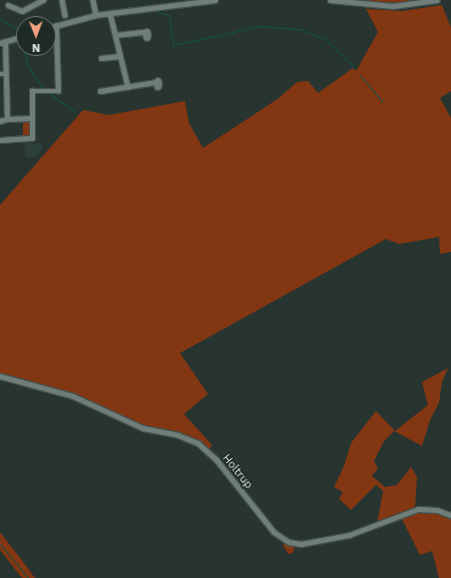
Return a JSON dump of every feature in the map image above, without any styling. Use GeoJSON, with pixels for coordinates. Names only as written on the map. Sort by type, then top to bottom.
{"type":"FeatureCollection","features":[{"type":"Feature","properties":{"kind":"street"},"geometry":{"type":"LineString","coordinates":[[8,5],[22,11],[43,0]]}},
{"type":"Feature","properties":{"kind":"street"},"geometry":{"type":"LineString","coordinates":[[62,0],[65,15]]}},
{"type":"Feature","properties":{"kind":"street"},"geometry":{"type":"LineString","coordinates":[[93,0],[96,15]]}},
{"type":"Feature","properties":{"kind":"street"},"geometry":{"type":"LineString","coordinates":[[0,140],[32,138],[32,91],[58,91],[56,26],[96,15],[215,0]]}},
{"type":"Feature","properties":{"kind":"street"},"geometry":{"type":"LineString","coordinates":[[330,0],[393,6],[437,0]]}},
{"type":"Feature","properties":{"kind":"street"},"geometry":{"type":"LineString","coordinates":[[110,13],[128,88]]}},
{"type":"Feature","properties":{"kind":"street"},"geometry":{"type":"LineString","coordinates":[[115,35],[145,32]]}},
{"type":"Feature","properties":{"kind":"street"},"geometry":{"type":"LineString","coordinates":[[7,119],[6,74],[2,42],[16,38]]}},
{"type":"Feature","properties":{"kind":"street"},"geometry":{"type":"LineString","coordinates":[[101,58],[120,56]]}},
{"type":"Feature","properties":{"kind":"street"},"geometry":{"type":"LineString","coordinates":[[0,74],[6,74]]}},
{"type":"Feature","properties":{"kind":"street"},"geometry":{"type":"LineString","coordinates":[[100,91],[128,88],[156,82]]}},
{"type":"Feature","properties":{"kind":"street"},"geometry":{"type":"LineString","coordinates":[[0,121],[7,119],[32,118]]}},
{"type":"Feature","properties":{"kind":"street","name":"Holtrup"},"geometry":{"type":"LineString","coordinates":[[0,376],[73,396],[143,428],[178,434],[198,443],[216,460],[274,532],[289,542],[301,544],[349,535],[418,509],[430,508],[451,515]]}},
{"type":"Feature","properties":{"kind":"shaded area"},"geometry":{"type":"Polygon","coordinates":[[[345,0],[425,0],[392,3],[345,0]]]}},
{"type":"Feature","properties":{"kind":"shaded area"},"geometry":{"type":"Polygon","coordinates":[[[442,5],[451,28],[451,91],[440,98],[451,118],[451,252],[440,254],[439,237],[399,244],[386,239],[180,353],[208,394],[184,414],[212,445],[209,450],[199,442],[179,432],[144,426],[73,394],[0,374],[0,205],[83,110],[109,115],[185,101],[189,123],[203,148],[279,98],[297,82],[308,81],[318,93],[353,68],[356,71],[378,32],[366,9],[402,11],[442,5]]]}},
{"type":"Feature","properties":{"kind":"shaded area"},"geometry":{"type":"Polygon","coordinates":[[[23,120],[30,120],[30,137],[23,137],[23,120]]]}},
{"type":"Feature","properties":{"kind":"shaded area"},"geometry":{"type":"Polygon","coordinates":[[[25,141],[31,141],[32,147],[34,144],[42,143],[42,149],[36,157],[25,157],[25,141]]]}},
{"type":"Feature","properties":{"kind":"shaded area"},"geometry":{"type":"Polygon","coordinates":[[[448,368],[442,382],[439,403],[430,420],[422,446],[394,431],[384,441],[374,461],[378,468],[372,476],[385,487],[397,485],[411,467],[417,477],[415,508],[377,523],[383,491],[376,485],[351,510],[339,499],[343,492],[334,487],[344,466],[351,443],[376,411],[395,431],[428,405],[422,382],[448,368]]]}},
{"type":"Feature","properties":{"kind":"shaded area"},"geometry":{"type":"Polygon","coordinates":[[[427,510],[451,518],[451,578],[439,578],[432,551],[420,555],[401,517],[427,510]]]}},
{"type":"Feature","properties":{"kind":"shaded area"},"geometry":{"type":"Polygon","coordinates":[[[0,532],[35,578],[22,578],[0,550],[0,532]]]}},
{"type":"Feature","properties":{"kind":"shaded area"},"geometry":{"type":"Polygon","coordinates":[[[284,543],[295,546],[293,553],[288,554],[283,545],[284,543]]]}},
{"type":"Feature","properties":{"kind":"waterway"},"geometry":{"type":"LineString","coordinates":[[105,10],[152,5]]}},
{"type":"Feature","properties":{"kind":"waterway"},"geometry":{"type":"LineString","coordinates":[[157,12],[169,15],[173,45],[261,26],[299,29],[324,38],[354,67]]}},
{"type":"Feature","properties":{"kind":"waterway"},"geometry":{"type":"LineString","coordinates":[[56,22],[91,13]]}},
{"type":"Feature","properties":{"kind":"waterway"},"geometry":{"type":"LineString","coordinates":[[0,19],[16,28]]}},
{"type":"Feature","properties":{"kind":"waterway"},"geometry":{"type":"LineString","coordinates":[[26,56],[28,66],[43,88]]}},
{"type":"Feature","properties":{"kind":"waterway"},"geometry":{"type":"LineString","coordinates":[[360,75],[383,102]]}},
{"type":"Feature","properties":{"kind":"waterway"},"geometry":{"type":"LineString","coordinates":[[49,93],[75,112]]}},
{"type":"Feature","properties":{"kind":"waterway"},"geometry":{"type":"LineString","coordinates":[[0,544],[28,578]]}}]}
